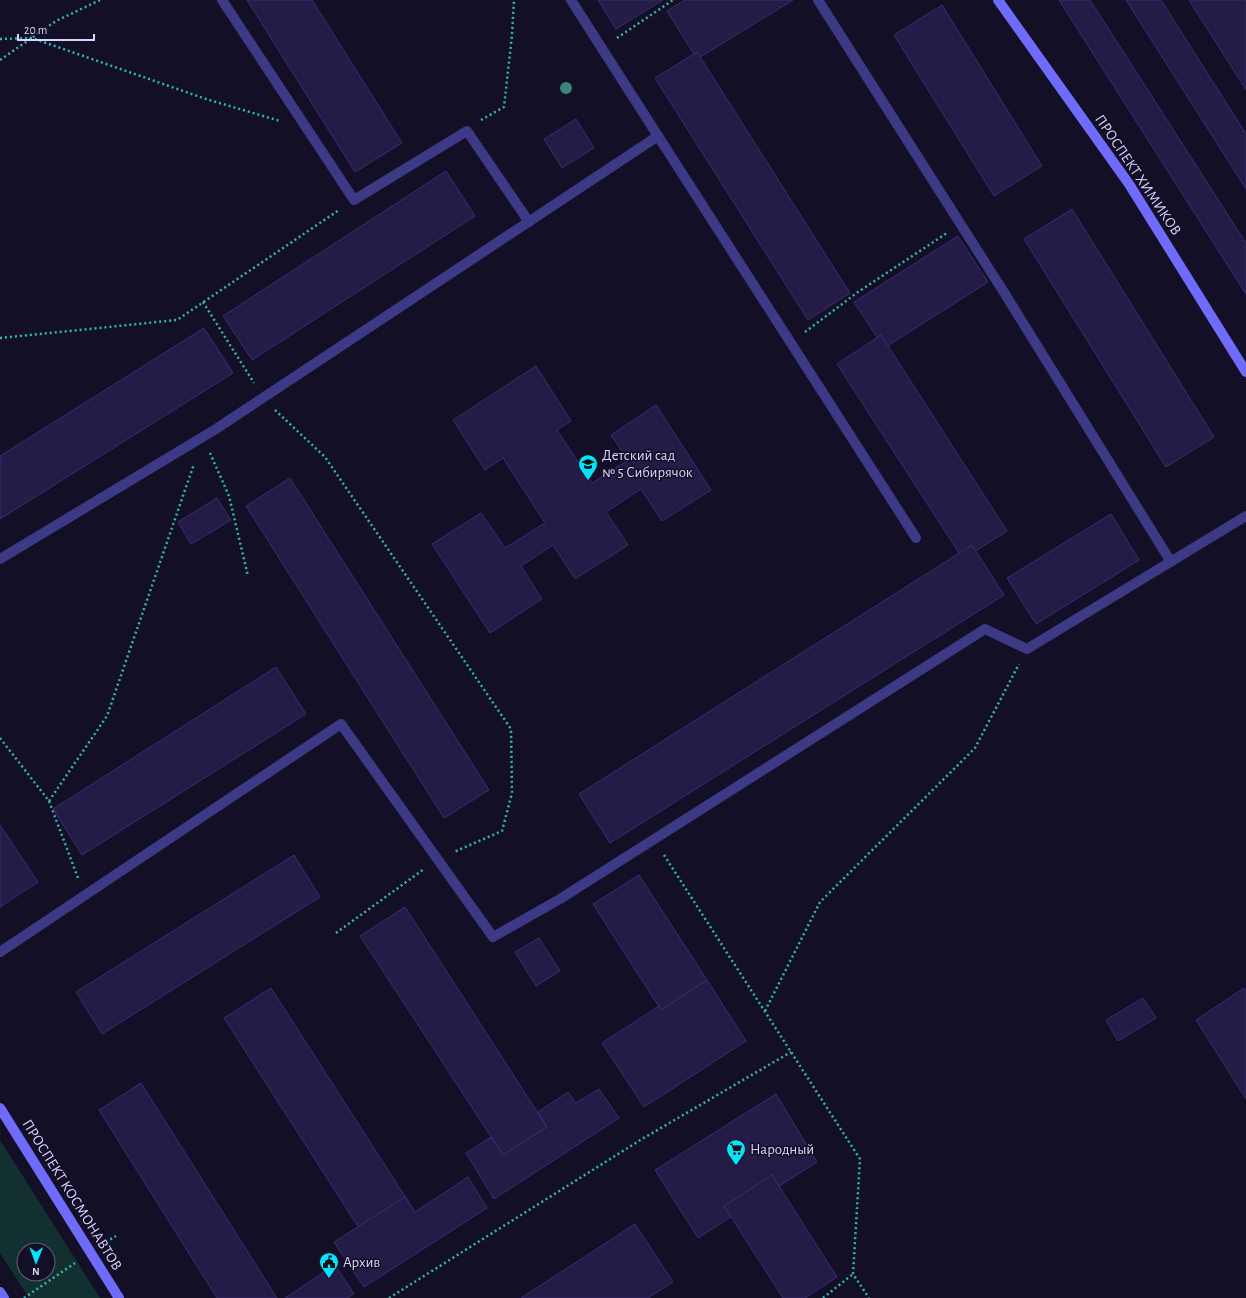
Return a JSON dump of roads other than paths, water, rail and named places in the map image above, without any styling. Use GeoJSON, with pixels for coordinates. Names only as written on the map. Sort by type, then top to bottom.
{"type":"FeatureCollection","features":[{"type":"Feature","properties":{"kind":"street"},"geometry":{"type":"LineString","coordinates":[[222,0],[354,200],[467,131],[529,222]]}},
{"type":"Feature","properties":{"kind":"street"},"geometry":{"type":"LineString","coordinates":[[571,0],[916,538]]}},
{"type":"Feature","properties":{"kind":"street"},"geometry":{"type":"LineString","coordinates":[[818,0],[1171,562]]}},
{"type":"Feature","properties":{"kind":"street","name":"ПРОСПЕКТ ХИМИКОВ"},"geometry":{"type":"LineString","coordinates":[[998,0],[1129,184],[1246,372]]}},
{"type":"Feature","properties":{"kind":"street"},"geometry":{"type":"LineString","coordinates":[[0,559],[203,437],[658,136]]}},
{"type":"Feature","properties":{"kind":"street"},"geometry":{"type":"LineString","coordinates":[[0,952],[342,724],[493,937],[560,898],[985,629],[1027,649],[1246,516]]}},
{"type":"Feature","properties":{"kind":"street","name":"ПРОСПЕКТ КОСМОНАВТОВ"},"geometry":{"type":"LineString","coordinates":[[0,1108],[119,1298]]}},
{"type":"Feature","properties":{"kind":"street"},"geometry":{"type":"LineString","coordinates":[[0,1292],[4,1298]]}},
{"type":"Feature","properties":{"kind":"place","name":"Детский сад № 5 Сибирячок"},"geometry":{"type":"Point","coordinates":[588,481]}},
{"type":"Feature","properties":{"kind":"place","name":"Народный"},"geometry":{"type":"Point","coordinates":[736,1166]}},
{"type":"Feature","properties":{"kind":"place","name":"Архив"},"geometry":{"type":"Point","coordinates":[329,1279]}}]}
